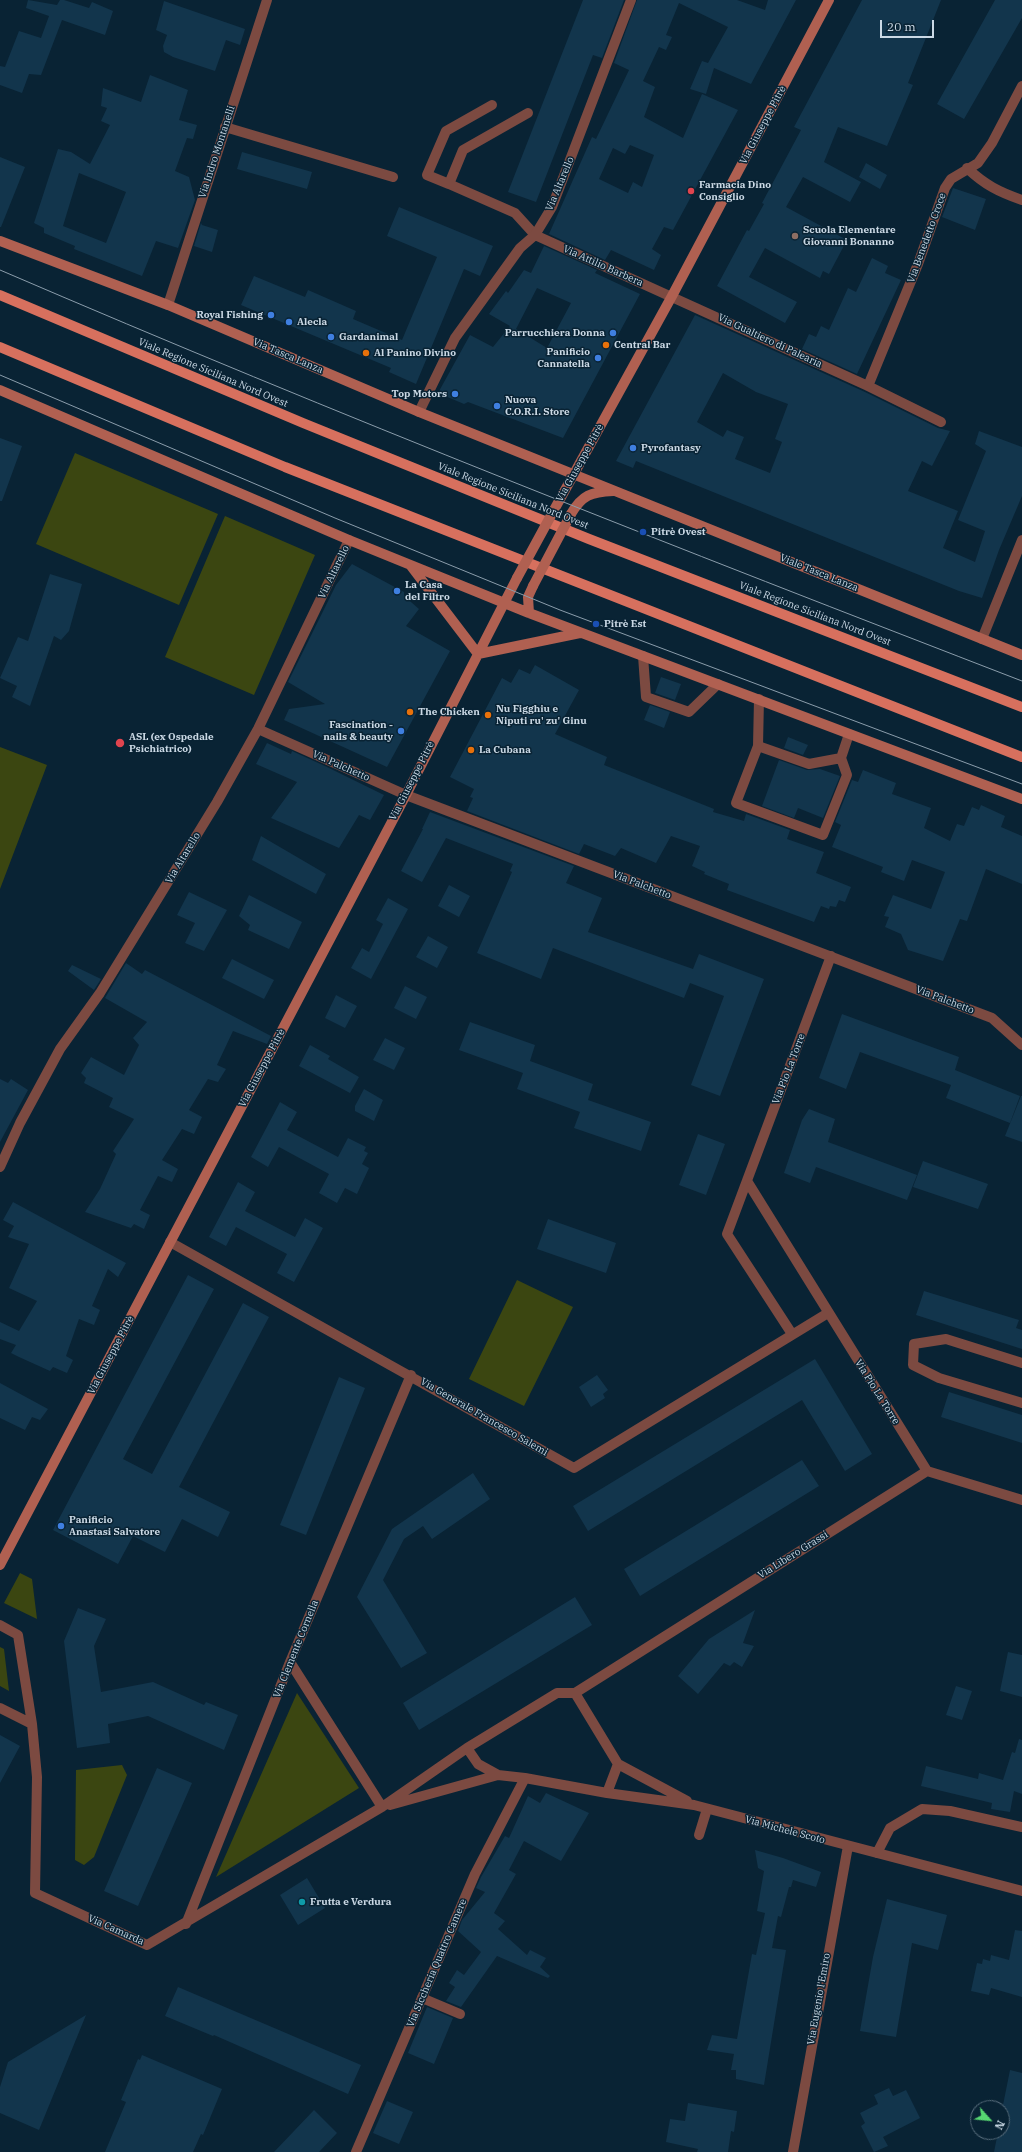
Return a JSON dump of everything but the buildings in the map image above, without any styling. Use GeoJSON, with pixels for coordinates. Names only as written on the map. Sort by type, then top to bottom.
{"type":"FeatureCollection","features":[{"type":"Feature","properties":{"kind":"main road","name":"Viale Regione Siciliana Nord Ovest"},"geometry":{"type":"LineString","coordinates":[[0,295],[288,417],[589,539],[1022,707]]}},
{"type":"Feature","properties":{"kind":"main road"},"geometry":{"type":"LineString","coordinates":[[2,349],[293,470],[1022,757]]}},
{"type":"Feature","properties":{"kind":"street","name":"Via Indro Montanelli"},"geometry":{"type":"LineString","coordinates":[[168,305],[267,0]]}},
{"type":"Feature","properties":{"kind":"street","name":"Via Altarello"},"geometry":{"type":"LineString","coordinates":[[419,412],[455,338],[520,248],[535,235],[552,207],[631,0]]}},
{"type":"Feature","properties":{"kind":"street","name":"Via Giuseppe Pitrè"},"geometry":{"type":"LineString","coordinates":[[0,1565],[406,795],[517,578],[672,296],[829,0]]}},
{"type":"Feature","properties":{"kind":"street","name":"Via Benedetto Croce"},"geometry":{"type":"LineString","coordinates":[[868,386],[918,264],[945,188],[951,179],[967,168],[978,163],[992,143],[1022,86]]}},
{"type":"Feature","properties":{"kind":"street"},"geometry":{"type":"LineString","coordinates":[[492,105],[446,131],[427,175],[515,213],[535,235]]}},
{"type":"Feature","properties":{"kind":"street"},"geometry":{"type":"LineString","coordinates":[[449,184],[463,150],[528,113]]}},
{"type":"Feature","properties":{"kind":"street"},"geometry":{"type":"LineString","coordinates":[[225,127],[393,177]]}},
{"type":"Feature","properties":{"kind":"street"},"geometry":{"type":"LineString","coordinates":[[967,168],[981,181],[996,191],[1022,200]]}},
{"type":"Feature","properties":{"kind":"street","name":"Via Attilio Barbera"},"geometry":{"type":"LineString","coordinates":[[535,235],[672,296]]}},
{"type":"Feature","properties":{"kind":"street","name":"Via Tasca Lanza"},"geometry":{"type":"LineString","coordinates":[[0,240],[168,305],[419,412],[574,474]]}},
{"type":"Feature","properties":{"kind":"street","name":"Via Gualtiero di Palearia"},"geometry":{"type":"LineString","coordinates":[[672,296],[868,386],[941,422]]}},
{"type":"Feature","properties":{"kind":"street"},"geometry":{"type":"LineString","coordinates":[[0,390],[411,566],[581,633],[1022,800]]}},
{"type":"Feature","properties":{"kind":"street"},"geometry":{"type":"LineString","coordinates":[[574,474],[617,491]]}},
{"type":"Feature","properties":{"kind":"street","name":"Via Giuseppe Pitrè"},"geometry":{"type":"LineString","coordinates":[[529,613],[528,597],[533,586],[571,514],[583,497],[598,492],[617,491]]}},
{"type":"Feature","properties":{"kind":"street","name":"Viale Tasca Lanza"},"geometry":{"type":"LineString","coordinates":[[617,491],[1022,655]]}},
{"type":"Feature","properties":{"kind":"street","name":"Via Altarello"},"geometry":{"type":"LineString","coordinates":[[0,1167],[20,1123],[60,1049],[100,993],[217,802],[258,729],[349,540]]}},
{"type":"Feature","properties":{"kind":"street"},"geometry":{"type":"LineString","coordinates":[[982,639],[1022,540]]}},
{"type":"Feature","properties":{"kind":"street"},"geometry":{"type":"LineString","coordinates":[[411,566],[478,654],[581,633]]}},
{"type":"Feature","properties":{"kind":"street"},"geometry":{"type":"LineString","coordinates":[[643,656],[646,697],[689,712],[718,684]]}},
{"type":"Feature","properties":{"kind":"street"},"geometry":{"type":"LineString","coordinates":[[759,700],[758,746],[736,803],[823,835],[847,775],[841,758],[849,734]]}},
{"type":"Feature","properties":{"kind":"street","name":"Via Palchetto"},"geometry":{"type":"LineString","coordinates":[[258,729],[406,795],[992,1018],[1022,1045]]}},
{"type":"Feature","properties":{"kind":"street"},"geometry":{"type":"LineString","coordinates":[[758,746],[809,764],[841,758]]}},
{"type":"Feature","properties":{"kind":"street","name":"Via Pio La Torre"},"geometry":{"type":"LineString","coordinates":[[792,1334],[727,1234],[831,956]]}},
{"type":"Feature","properties":{"kind":"street","name":"Via Pio La Torre"},"geometry":{"type":"LineString","coordinates":[[747,1181],[927,1471]]}},
{"type":"Feature","properties":{"kind":"street","name":"Via Generale Francesco Salemi"},"geometry":{"type":"LineString","coordinates":[[170,1242],[411,1375],[574,1468],[792,1334]]}},
{"type":"Feature","properties":{"kind":"street"},"geometry":{"type":"LineString","coordinates":[[792,1334],[828,1313]]}},
{"type":"Feature","properties":{"kind":"street"},"geometry":{"type":"LineString","coordinates":[[1022,1364],[946,1339],[914,1344],[913,1365],[939,1378],[1022,1403]]}},
{"type":"Feature","properties":{"kind":"street","name":"Via Clemente Cornella"},"geometry":{"type":"LineString","coordinates":[[186,1924],[290,1662],[411,1375]]}},
{"type":"Feature","properties":{"kind":"street"},"geometry":{"type":"LineString","coordinates":[[927,1471],[1022,1500]]}},
{"type":"Feature","properties":{"kind":"street","name":"Via Libero Grassi"},"geometry":{"type":"LineString","coordinates":[[575,1693],[927,1471]]}},
{"type":"Feature","properties":{"kind":"street","name":"Via Camarda"},"geometry":{"type":"LineString","coordinates":[[0,1625],[18,1635],[32,1724],[37,1778],[35,1893],[147,1945],[186,1924],[382,1807]]}},
{"type":"Feature","properties":{"kind":"street"},"geometry":{"type":"LineString","coordinates":[[290,1662],[382,1807]]}},
{"type":"Feature","properties":{"kind":"street"},"geometry":{"type":"LineString","coordinates":[[382,1807],[467,1748],[557,1693],[575,1693],[618,1764],[694,1805]]}},
{"type":"Feature","properties":{"kind":"street"},"geometry":{"type":"LineString","coordinates":[[0,1708],[32,1724]]}},
{"type":"Feature","properties":{"kind":"street"},"geometry":{"type":"LineString","coordinates":[[467,1748],[478,1764],[498,1775]]}},
{"type":"Feature","properties":{"kind":"street"},"geometry":{"type":"LineString","coordinates":[[607,1793],[618,1764]]}},
{"type":"Feature","properties":{"kind":"street"},"geometry":{"type":"LineString","coordinates":[[382,1807],[498,1775],[525,1778],[607,1793],[694,1805]]}},
{"type":"Feature","properties":{"kind":"street","name":"Via Siccheria Quattro Camere"},"geometry":{"type":"LineString","coordinates":[[356,2152],[476,1874],[525,1778]]}},
{"type":"Feature","properties":{"kind":"street","name":"Via Michele Scoto"},"geometry":{"type":"LineString","coordinates":[[694,1805],[1022,1891]]}},
{"type":"Feature","properties":{"kind":"street"},"geometry":{"type":"LineString","coordinates":[[699,1835],[707,1809]]}},
{"type":"Feature","properties":{"kind":"street"},"geometry":{"type":"LineString","coordinates":[[877,1853],[890,1828],[922,1809],[950,1811],[1022,1826]]}},
{"type":"Feature","properties":{"kind":"street","name":"Via Eugenio l'Emiro"},"geometry":{"type":"LineString","coordinates":[[793,2152],[848,1846]]}},
{"type":"Feature","properties":{"kind":"street"},"geometry":{"type":"LineString","coordinates":[[422,1998],[460,2014]]}},
{"type":"Feature","properties":{"kind":"green space"},"geometry":{"type":"Polygon","coordinates":[[[75,453],[218,514],[179,605],[36,544],[75,453]]]}},
{"type":"Feature","properties":{"kind":"green space"},"geometry":{"type":"Polygon","coordinates":[[[225,516],[315,555],[254,695],[165,657],[225,516]]]}},
{"type":"Feature","properties":{"kind":"green space"},"geometry":{"type":"Polygon","coordinates":[[[0,747],[47,765],[0,889],[0,747]]]}},
{"type":"Feature","properties":{"kind":"green space"},"geometry":{"type":"Polygon","coordinates":[[[517,1280],[573,1307],[524,1406],[469,1379],[517,1280]]]}},
{"type":"Feature","properties":{"kind":"green space"},"geometry":{"type":"Polygon","coordinates":[[[20,1573],[32,1579],[37,1619],[4,1603],[20,1573]]]}},
{"type":"Feature","properties":{"kind":"green space"},"geometry":{"type":"Polygon","coordinates":[[[0,1647],[4,1649],[9,1691],[0,1686],[0,1647]]]}},
{"type":"Feature","properties":{"kind":"green space"},"geometry":{"type":"Polygon","coordinates":[[[297,1693],[359,1788],[216,1877],[297,1693]]]}},
{"type":"Feature","properties":{"kind":"green space"},"geometry":{"type":"Polygon","coordinates":[[[122,1765],[127,1775],[94,1857],[84,1865],[75,1860],[76,1770],[122,1765]]]}},
{"type":"Feature","properties":{"kind":"tram line"},"geometry":{"type":"LineString","coordinates":[[0,270],[381,429],[1022,681]]}},
{"type":"Feature","properties":{"kind":"tram line"},"geometry":{"type":"LineString","coordinates":[[0,375],[335,518],[560,610],[1022,784]]}},
{"type":"Feature","properties":{"kind":"place","name":"Farmacia Dino Consiglio"},"geometry":{"type":"Point","coordinates":[691,191]}},
{"type":"Feature","properties":{"kind":"place","name":"Scuola Elementare Giovanni Bonanno"},"geometry":{"type":"Point","coordinates":[795,236]}},
{"type":"Feature","properties":{"kind":"place","name":"Royal Fishing"},"geometry":{"type":"Point","coordinates":[271,315]}},
{"type":"Feature","properties":{"kind":"place","name":"Alecla"},"geometry":{"type":"Point","coordinates":[289,322]}},
{"type":"Feature","properties":{"kind":"place","name":"Parrucchiera Donna"},"geometry":{"type":"Point","coordinates":[613,333]}},
{"type":"Feature","properties":{"kind":"place","name":"Gardanimal"},"geometry":{"type":"Point","coordinates":[331,337]}},
{"type":"Feature","properties":{"kind":"place","name":"Central Bar"},"geometry":{"type":"Point","coordinates":[606,345]}},
{"type":"Feature","properties":{"kind":"place","name":"Al Panino Divino"},"geometry":{"type":"Point","coordinates":[366,353]}},
{"type":"Feature","properties":{"kind":"place","name":"Panificio Cannatella"},"geometry":{"type":"Point","coordinates":[598,358]}},
{"type":"Feature","properties":{"kind":"place","name":"Top Motors"},"geometry":{"type":"Point","coordinates":[455,394]}},
{"type":"Feature","properties":{"kind":"place","name":"Nuova C.O.R.I. Store"},"geometry":{"type":"Point","coordinates":[497,406]}},
{"type":"Feature","properties":{"kind":"place","name":"Pyrofantasy"},"geometry":{"type":"Point","coordinates":[633,448]}},
{"type":"Feature","properties":{"kind":"place","name":"Pitrè Ovest"},"geometry":{"type":"Point","coordinates":[643,532]}},
{"type":"Feature","properties":{"kind":"place","name":"La Casa del Filtro"},"geometry":{"type":"Point","coordinates":[397,591]}},
{"type":"Feature","properties":{"kind":"place","name":"Pitrè Est"},"geometry":{"type":"Point","coordinates":[596,624]}},
{"type":"Feature","properties":{"kind":"place","name":"The Chicken"},"geometry":{"type":"Point","coordinates":[410,712]}},
{"type":"Feature","properties":{"kind":"place","name":"Nu Figghiu e Niputi ru' zu' Ginu"},"geometry":{"type":"Point","coordinates":[488,715]}},
{"type":"Feature","properties":{"kind":"place","name":"Fascination - nails & beauty"},"geometry":{"type":"Point","coordinates":[401,731]}},
{"type":"Feature","properties":{"kind":"place","name":"ASL (ex Ospedale Psichiatrico)"},"geometry":{"type":"Point","coordinates":[120,743]}},
{"type":"Feature","properties":{"kind":"place","name":"La Cubana"},"geometry":{"type":"Point","coordinates":[471,750]}},
{"type":"Feature","properties":{"kind":"place","name":"Panificio Anastasi Salvatore"},"geometry":{"type":"Point","coordinates":[61,1526]}},
{"type":"Feature","properties":{"kind":"place","name":"Frutta e Verdura"},"geometry":{"type":"Point","coordinates":[302,1902]}}]}
